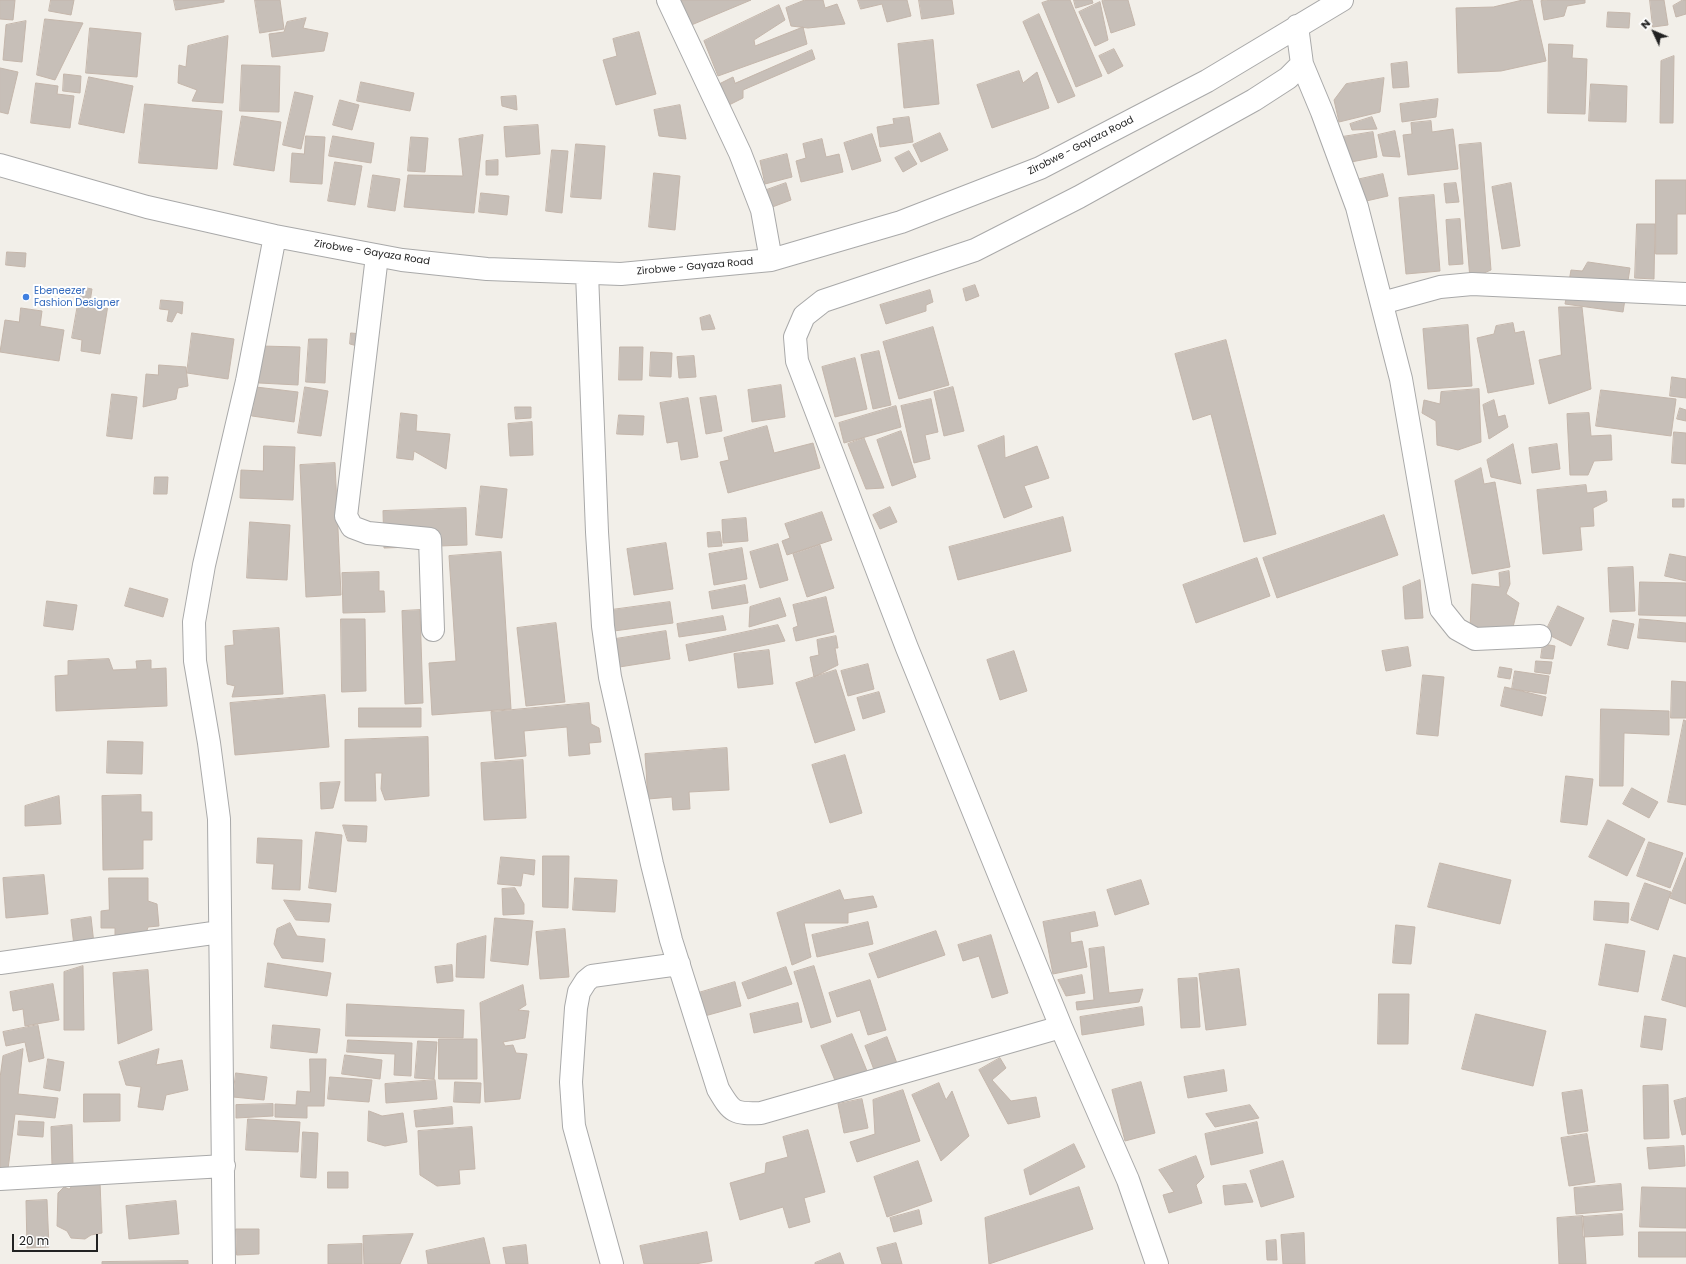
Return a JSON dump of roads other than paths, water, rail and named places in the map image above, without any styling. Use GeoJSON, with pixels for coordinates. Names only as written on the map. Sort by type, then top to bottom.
{"type":"FeatureCollection","features":[{"type":"Feature","properties":{"kind":"street"},"geometry":{"type":"LineString","coordinates":[[668,0],[740,153],[762,210],[771,260]]}},
{"type":"Feature","properties":{"kind":"street","name":"Zirobwe - Gayaza Road"},"geometry":{"type":"LineString","coordinates":[[0,164],[147,208],[275,236],[402,260],[487,268],[621,274],[771,260],[901,222],[1040,168],[1207,81],[1342,0]]}},
{"type":"Feature","properties":{"kind":"street"},"geometry":{"type":"LineString","coordinates":[[1297,26],[1302,64],[1322,112],[1356,207],[1401,379],[1442,609],[1457,629],[1475,639],[1540,636]]}},
{"type":"Feature","properties":{"kind":"street"},"geometry":{"type":"LineString","coordinates":[[1157,1264],[1128,1180],[1061,1027],[907,648],[797,361],[795,337],[804,316],[823,301],[975,250],[1079,197],[1254,100],[1288,78],[1302,64]]}},
{"type":"Feature","properties":{"kind":"street"},"geometry":{"type":"LineString","coordinates":[[224,1264],[219,819],[209,743],[194,661],[194,622],[204,565],[247,381],[275,236]]}},
{"type":"Feature","properties":{"kind":"street"},"geometry":{"type":"LineString","coordinates":[[377,256],[346,516],[352,527],[368,533],[430,539],[433,630]]}},
{"type":"Feature","properties":{"kind":"street"},"geometry":{"type":"LineString","coordinates":[[586,273],[597,532],[603,626],[610,677],[669,932],[718,1089],[728,1105],[740,1114],[761,1112],[1061,1027]]}},
{"type":"Feature","properties":{"kind":"street"},"geometry":{"type":"LineString","coordinates":[[1382,303],[1440,287],[1472,284],[1686,294]]}},
{"type":"Feature","properties":{"kind":"street"},"geometry":{"type":"LineString","coordinates":[[0,963],[220,932]]}},
{"type":"Feature","properties":{"kind":"street"},"geometry":{"type":"LineString","coordinates":[[612,1264],[574,1126],[571,1082],[576,1008],[580,992],[586,981],[592,976],[679,964]]}},
{"type":"Feature","properties":{"kind":"street"},"geometry":{"type":"LineString","coordinates":[[0,1179],[224,1166]]}},
{"type":"Feature","properties":{"kind":"place","name":"Ebeneezer Fashion Designer"},"geometry":{"type":"Point","coordinates":[26,297]}}]}
